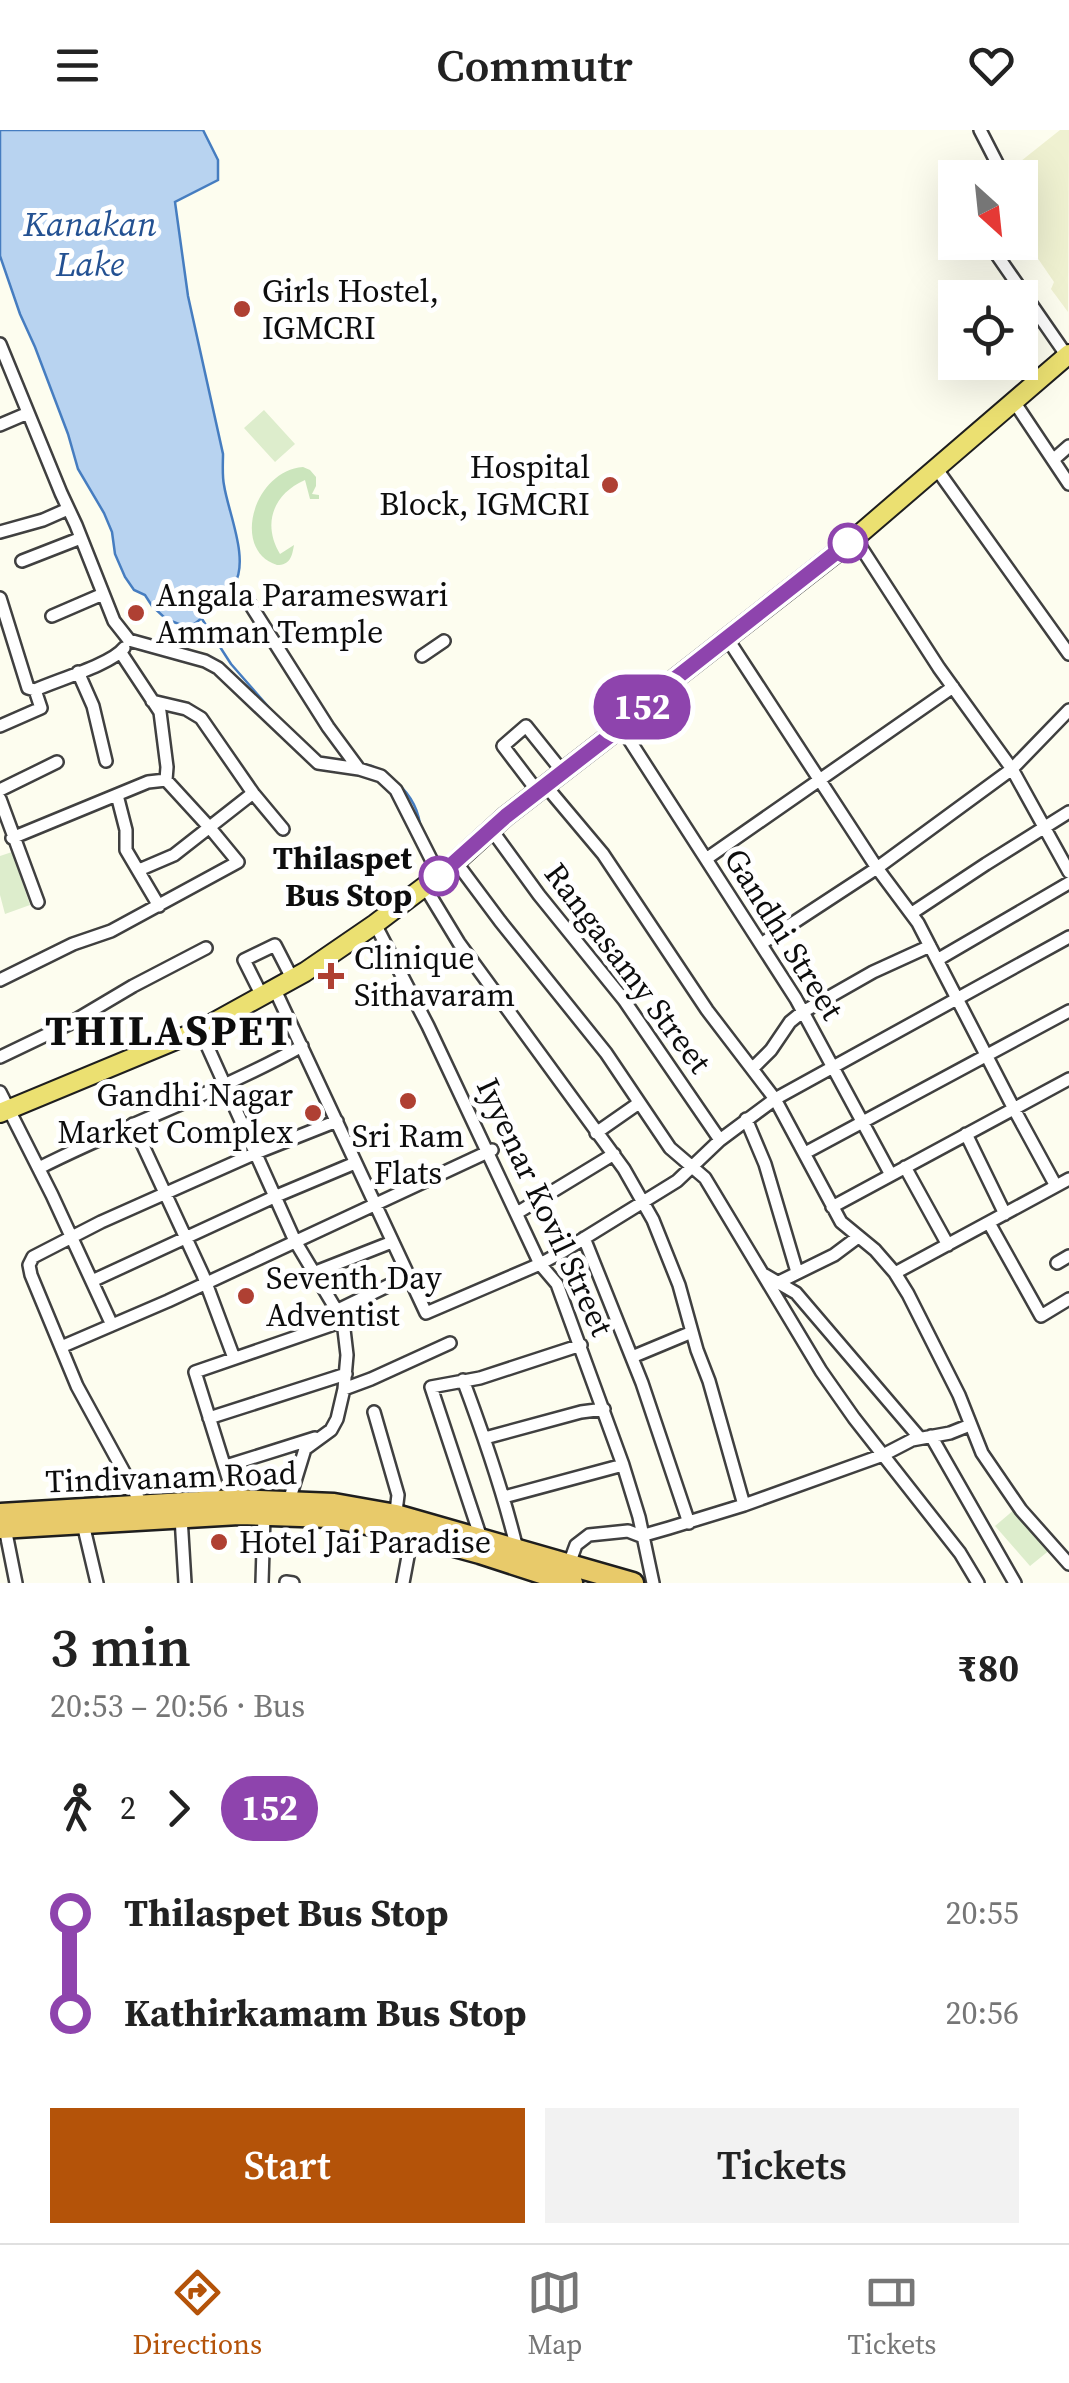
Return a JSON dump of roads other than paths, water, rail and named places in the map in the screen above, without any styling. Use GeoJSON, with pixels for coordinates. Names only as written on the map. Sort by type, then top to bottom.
{"type":"FeatureCollection","features":[{"type":"Feature","properties":{"kind":"highway","name":"Tindivanam Road"},"geometry":{"type":"LineString","coordinates":[[2,1523],[142,1505],[235,1500],[334,1504],[400,1527],[481,1538],[570,1573],[633,1583]]}},
{"type":"Feature","properties":{"kind":"highway"},"geometry":{"type":"LineString","coordinates":[[2,1523],[83,1524],[264,1515],[331,1517],[400,1527],[480,1554],[570,1573]]}},
{"type":"Feature","properties":{"kind":"main road"},"geometry":{"type":"LineString","coordinates":[[4,1112],[200,1030],[293,980],[375,924],[854,538],[1068,355]]}},
{"type":"Feature","properties":{"kind":"street"},"geometry":{"type":"LineString","coordinates":[[980,130],[995,160]]}},
{"type":"Feature","properties":{"kind":"street"},"geometry":{"type":"LineString","coordinates":[[1001,260],[1068,355]]}},
{"type":"Feature","properties":{"kind":"street"},"geometry":{"type":"LineString","coordinates":[[0,344],[114,621],[129,640],[218,668],[318,763],[380,776],[396,790],[458,942],[614,1154],[644,1202],[674,1272],[744,1505]]}},
{"type":"Feature","properties":{"kind":"street"},"geometry":{"type":"LineString","coordinates":[[1013,400],[1069,484]]}},
{"type":"Feature","properties":{"kind":"street"},"geometry":{"type":"LineString","coordinates":[[0,425],[28,413]]}},
{"type":"Feature","properties":{"kind":"street"},"geometry":{"type":"LineString","coordinates":[[1053,460],[1069,446]]}},
{"type":"Feature","properties":{"kind":"street"},"geometry":{"type":"LineString","coordinates":[[936,468],[1069,654]]}},
{"type":"Feature","properties":{"kind":"street"},"geometry":{"type":"LineString","coordinates":[[0,532],[68,509]]}},
{"type":"Feature","properties":{"kind":"street"},"geometry":{"type":"LineString","coordinates":[[22,561],[82,538]]}},
{"type":"Feature","properties":{"kind":"street"},"geometry":{"type":"LineString","coordinates":[[854,538],[1012,769],[1069,872]]}},
{"type":"Feature","properties":{"kind":"street"},"geometry":{"type":"LineString","coordinates":[[52,616],[103,594]]}},
{"type":"Feature","properties":{"kind":"street"},"geometry":{"type":"LineString","coordinates":[[0,598],[28,688],[35,690],[120,654],[129,640]]}},
{"type":"Feature","properties":{"kind":"street"},"geometry":{"type":"LineString","coordinates":[[250,604],[358,769]]}},
{"type":"Feature","properties":{"kind":"street"},"geometry":{"type":"LineString","coordinates":[[726,638],[877,868],[912,913],[1056,1186]]}},
{"type":"Feature","properties":{"kind":"street"},"geometry":{"type":"LineString","coordinates":[[422,656],[444,641]]}},
{"type":"Feature","properties":{"kind":"street"},"geometry":{"type":"LineString","coordinates":[[0,980],[73,944],[111,931],[238,862],[166,780],[160,712],[120,654]]}},
{"type":"Feature","properties":{"kind":"street"},"geometry":{"type":"LineString","coordinates":[[78,672],[93,706],[106,761]]}},
{"type":"Feature","properties":{"kind":"street"},"geometry":{"type":"LineString","coordinates":[[706,860],[953,688]]}},
{"type":"Feature","properties":{"kind":"street"},"geometry":{"type":"LineString","coordinates":[[0,726],[41,708],[35,690]]}},
{"type":"Feature","properties":{"kind":"street"},"geometry":{"type":"LineString","coordinates":[[152,701],[201,718],[283,829]]}},
{"type":"Feature","properties":{"kind":"street"},"geometry":{"type":"LineString","coordinates":[[761,944],[877,868],[1012,769],[1069,710]]}},
{"type":"Feature","properties":{"kind":"street"},"geometry":{"type":"LineString","coordinates":[[562,771],[526,726],[503,746],[603,854],[707,1010],[776,1099],[840,1222],[875,1250],[895,1273],[931,1340],[982,1453],[1032,1522],[1062,1544],[1069,1564]]}},
{"type":"Feature","properties":{"kind":"street","name":"Gandhi Street"},"geometry":{"type":"LineString","coordinates":[[621,727],[796,999],[891,1175]]}},
{"type":"Feature","properties":{"kind":"street"},"geometry":{"type":"LineString","coordinates":[[0,790],[57,762]]}},
{"type":"Feature","properties":{"kind":"street"},"geometry":{"type":"LineString","coordinates":[[11,831],[148,782],[166,780]]}},
{"type":"Feature","properties":{"kind":"street"},"geometry":{"type":"LineString","coordinates":[[139,870],[174,855],[253,793]]}},
{"type":"Feature","properties":{"kind":"street"},"geometry":{"type":"LineString","coordinates":[[117,794],[126,830],[126,850],[159,906]]}},
{"type":"Feature","properties":{"kind":"street"},"geometry":{"type":"LineString","coordinates":[[0,799],[38,902]]}},
{"type":"Feature","properties":{"kind":"street"},"geometry":{"type":"LineString","coordinates":[[912,913],[1069,812]]}},
{"type":"Feature","properties":{"kind":"street","name":"Rangasamy Street"},"geometry":{"type":"LineString","coordinates":[[491,829],[624,1000],[720,1140]]}},
{"type":"Feature","properties":{"kind":"street"},"geometry":{"type":"LineString","coordinates":[[456,862],[606,1054],[670,1148],[706,1178],[821,1372],[960,1553],[978,1583]]}},
{"type":"Feature","properties":{"kind":"street"},"geometry":{"type":"LineString","coordinates":[[937,960],[1069,884]]}},
{"type":"Feature","properties":{"kind":"street","name":"Iyyenar Kovil Street"},"geometry":{"type":"LineString","coordinates":[[375,924],[490,1151],[540,1264],[557,1284],[623,1465],[653,1583]]}},
{"type":"Feature","properties":{"kind":"street"},"geometry":{"type":"LineString","coordinates":[[293,980],[275,945],[244,960],[302,1046],[426,1313],[540,1264],[677,1181],[746,1118],[776,1099],[1069,937]]}},
{"type":"Feature","properties":{"kind":"street"},"geometry":{"type":"LineString","coordinates":[[753,1068],[802,1013],[930,946]]}},
{"type":"Feature","properties":{"kind":"street"},"geometry":{"type":"LineString","coordinates":[[0,1057],[206,948]]}},
{"type":"Feature","properties":{"kind":"street"},"geometry":{"type":"LineString","coordinates":[[805,1153],[1069,1012]]}},
{"type":"Feature","properties":{"kind":"street"},"geometry":{"type":"LineString","coordinates":[[200,1030],[295,1241],[340,1316],[348,1355],[344,1389],[330,1430],[226,1466]]}},
{"type":"Feature","properties":{"kind":"street"},"geometry":{"type":"LineString","coordinates":[[39,1168],[302,1046]]}},
{"type":"Feature","properties":{"kind":"street"},"geometry":{"type":"LineString","coordinates":[[832,1207],[1069,1080]]}},
{"type":"Feature","properties":{"kind":"street"},"geometry":{"type":"LineString","coordinates":[[0,1092],[4,1112],[39,1168],[112,1325]]}},
{"type":"Feature","properties":{"kind":"street"},"geometry":{"type":"LineString","coordinates":[[596,1133],[639,1103]]}},
{"type":"Feature","properties":{"kind":"street"},"geometry":{"type":"LineString","coordinates":[[746,1118],[765,1164],[797,1272]]}},
{"type":"Feature","properties":{"kind":"street"},"geometry":{"type":"LineString","coordinates":[[142,1505],[77,1386],[31,1275],[32,1256],[256,1153],[336,1122]]}},
{"type":"Feature","properties":{"kind":"street"},"geometry":{"type":"LineString","coordinates":[[134,1124],[206,1283],[234,1358]]}},
{"type":"Feature","properties":{"kind":"street"},"geometry":{"type":"LineString","coordinates":[[966,1134],[1005,1214]]}},
{"type":"Feature","properties":{"kind":"street"},"geometry":{"type":"LineString","coordinates":[[61,1347],[490,1151]]}},
{"type":"Feature","properties":{"kind":"street"},"geometry":{"type":"LineString","coordinates":[[517,1213],[614,1154]]}},
{"type":"Feature","properties":{"kind":"street"},"geometry":{"type":"LineString","coordinates":[[92,1281],[355,1164]]}},
{"type":"Feature","properties":{"kind":"street"},"geometry":{"type":"LineString","coordinates":[[905,1167],[948,1245]]}},
{"type":"Feature","properties":{"kind":"street"},"geometry":{"type":"LineString","coordinates":[[895,1273],[1069,1179]]}},
{"type":"Feature","properties":{"kind":"street"},"geometry":{"type":"LineString","coordinates":[[989,1223],[1041,1316],[1065,1302],[1069,1316]]}},
{"type":"Feature","properties":{"kind":"street"},"geometry":{"type":"LineString","coordinates":[[779,1282],[834,1255],[858,1237]]}},
{"type":"Feature","properties":{"kind":"street"},"geometry":{"type":"LineString","coordinates":[[584,1238],[632,1357],[689,1523]]}},
{"type":"Feature","properties":{"kind":"street"},"geometry":{"type":"LineString","coordinates":[[314,1273],[392,1242]]}},
{"type":"Feature","properties":{"kind":"street"},"geometry":{"type":"LineString","coordinates":[[1057,1263],[1069,1256]]}},
{"type":"Feature","properties":{"kind":"street"},"geometry":{"type":"LineString","coordinates":[[763,1274],[796,1293],[926,1437],[1015,1583]]}},
{"type":"Feature","properties":{"kind":"street"},"geometry":{"type":"LineString","coordinates":[[235,1500],[195,1372],[340,1316],[408,1276]]}},
{"type":"Feature","properties":{"kind":"street"},"geometry":{"type":"LineString","coordinates":[[632,1357],[692,1332]]}},
{"type":"Feature","properties":{"kind":"street"},"geometry":{"type":"LineString","coordinates":[[344,1389],[450,1344]]}},
{"type":"Feature","properties":{"kind":"street"},"geometry":{"type":"LineString","coordinates":[[481,1538],[431,1387],[480,1378],[581,1345]]}},
{"type":"Feature","properties":{"kind":"street"},"geometry":{"type":"LineString","coordinates":[[210,1418],[346,1374]]}},
{"type":"Feature","properties":{"kind":"street"},"geometry":{"type":"LineString","coordinates":[[463,1380],[504,1497],[516,1549]]}},
{"type":"Feature","properties":{"kind":"street"},"geometry":{"type":"LineString","coordinates":[[485,1438],[604,1409]]}},
{"type":"Feature","properties":{"kind":"street"},"geometry":{"type":"LineString","coordinates":[[374,1412],[398,1494],[403,1583]]}},
{"type":"Feature","properties":{"kind":"street"},"geometry":{"type":"LineString","coordinates":[[570,1573],[576,1545],[589,1536],[628,1531],[642,1536],[689,1523],[926,1437],[970,1425]]}},
{"type":"Feature","properties":{"kind":"street"},"geometry":{"type":"LineString","coordinates":[[289,1501],[305,1449],[319,1436]]}},
{"type":"Feature","properties":{"kind":"street"},"geometry":{"type":"LineString","coordinates":[[504,1497],[623,1465]]}},
{"type":"Feature","properties":{"kind":"street"},"geometry":{"type":"LineString","coordinates":[[262,1583],[264,1515]]}},
{"type":"Feature","properties":{"kind":"street"},"geometry":{"type":"LineString","coordinates":[[181,1517],[186,1583]]}},
{"type":"Feature","properties":{"kind":"street"},"geometry":{"type":"LineString","coordinates":[[2,1523],[16,1583]]}},
{"type":"Feature","properties":{"kind":"street"},"geometry":{"type":"LineString","coordinates":[[83,1524],[96,1583]]}},
{"type":"Feature","properties":{"kind":"water","name":"Kanakan Lake"},"geometry":{"type":"Polygon","coordinates":[[[0,130],[203,130],[218,160],[218,180],[175,202],[188,296],[223,454],[223,481],[240,563],[234,585],[189,628],[166,619],[145,595],[134,590],[115,554],[104,513],[78,469],[0,256],[0,130]]]}},
{"type":"Feature","properties":{"kind":"waterway"},"geometry":{"type":"LineString","coordinates":[[202,619],[231,664],[272,711]]}},
{"type":"Feature","properties":{"kind":"waterway"},"geometry":{"type":"LineString","coordinates":[[364,765],[379,770]]}},
{"type":"Feature","properties":{"kind":"waterway"},"geometry":{"type":"LineString","coordinates":[[390,777],[410,798],[420,824]]}},
{"type":"Feature","properties":{"kind":"place","name":"Girls Hostel, IGMCRI"},"geometry":{"type":"Point","coordinates":[242,309]}},
{"type":"Feature","properties":{"kind":"place","name":"Hospital Block, IGMCRI"},"geometry":{"type":"Point","coordinates":[610,485]}},
{"type":"Feature","properties":{"kind":"place","name":"Angala Parameswari Amman Temple"},"geometry":{"type":"Point","coordinates":[136,613]}},
{"type":"Feature","properties":{"kind":"place","name":"Thilaspet Bus Stop"},"geometry":{"type":"Point","coordinates":[439,876]}},
{"type":"Feature","properties":{"kind":"place","name":"Clinique Sithavaram"},"geometry":{"type":"Point","coordinates":[331,976]}},
{"type":"Feature","properties":{"kind":"place","name":"Sri Ram Flats"},"geometry":{"type":"Point","coordinates":[408,1101]}},
{"type":"Feature","properties":{"kind":"place","name":"Gandhi Nagar Market Complex"},"geometry":{"type":"Point","coordinates":[313,1113]}},
{"type":"Feature","properties":{"kind":"place","name":"Seventh Day Adventist"},"geometry":{"type":"Point","coordinates":[246,1296]}},
{"type":"Feature","properties":{"kind":"place","name":"Hotel Jai Paradise"},"geometry":{"type":"Point","coordinates":[219,1542]}},
{"type":"Feature","properties":{"kind":"district","name":"THILASPET"},"geometry":{"type":"Point","coordinates":[170,1030]}}]}
